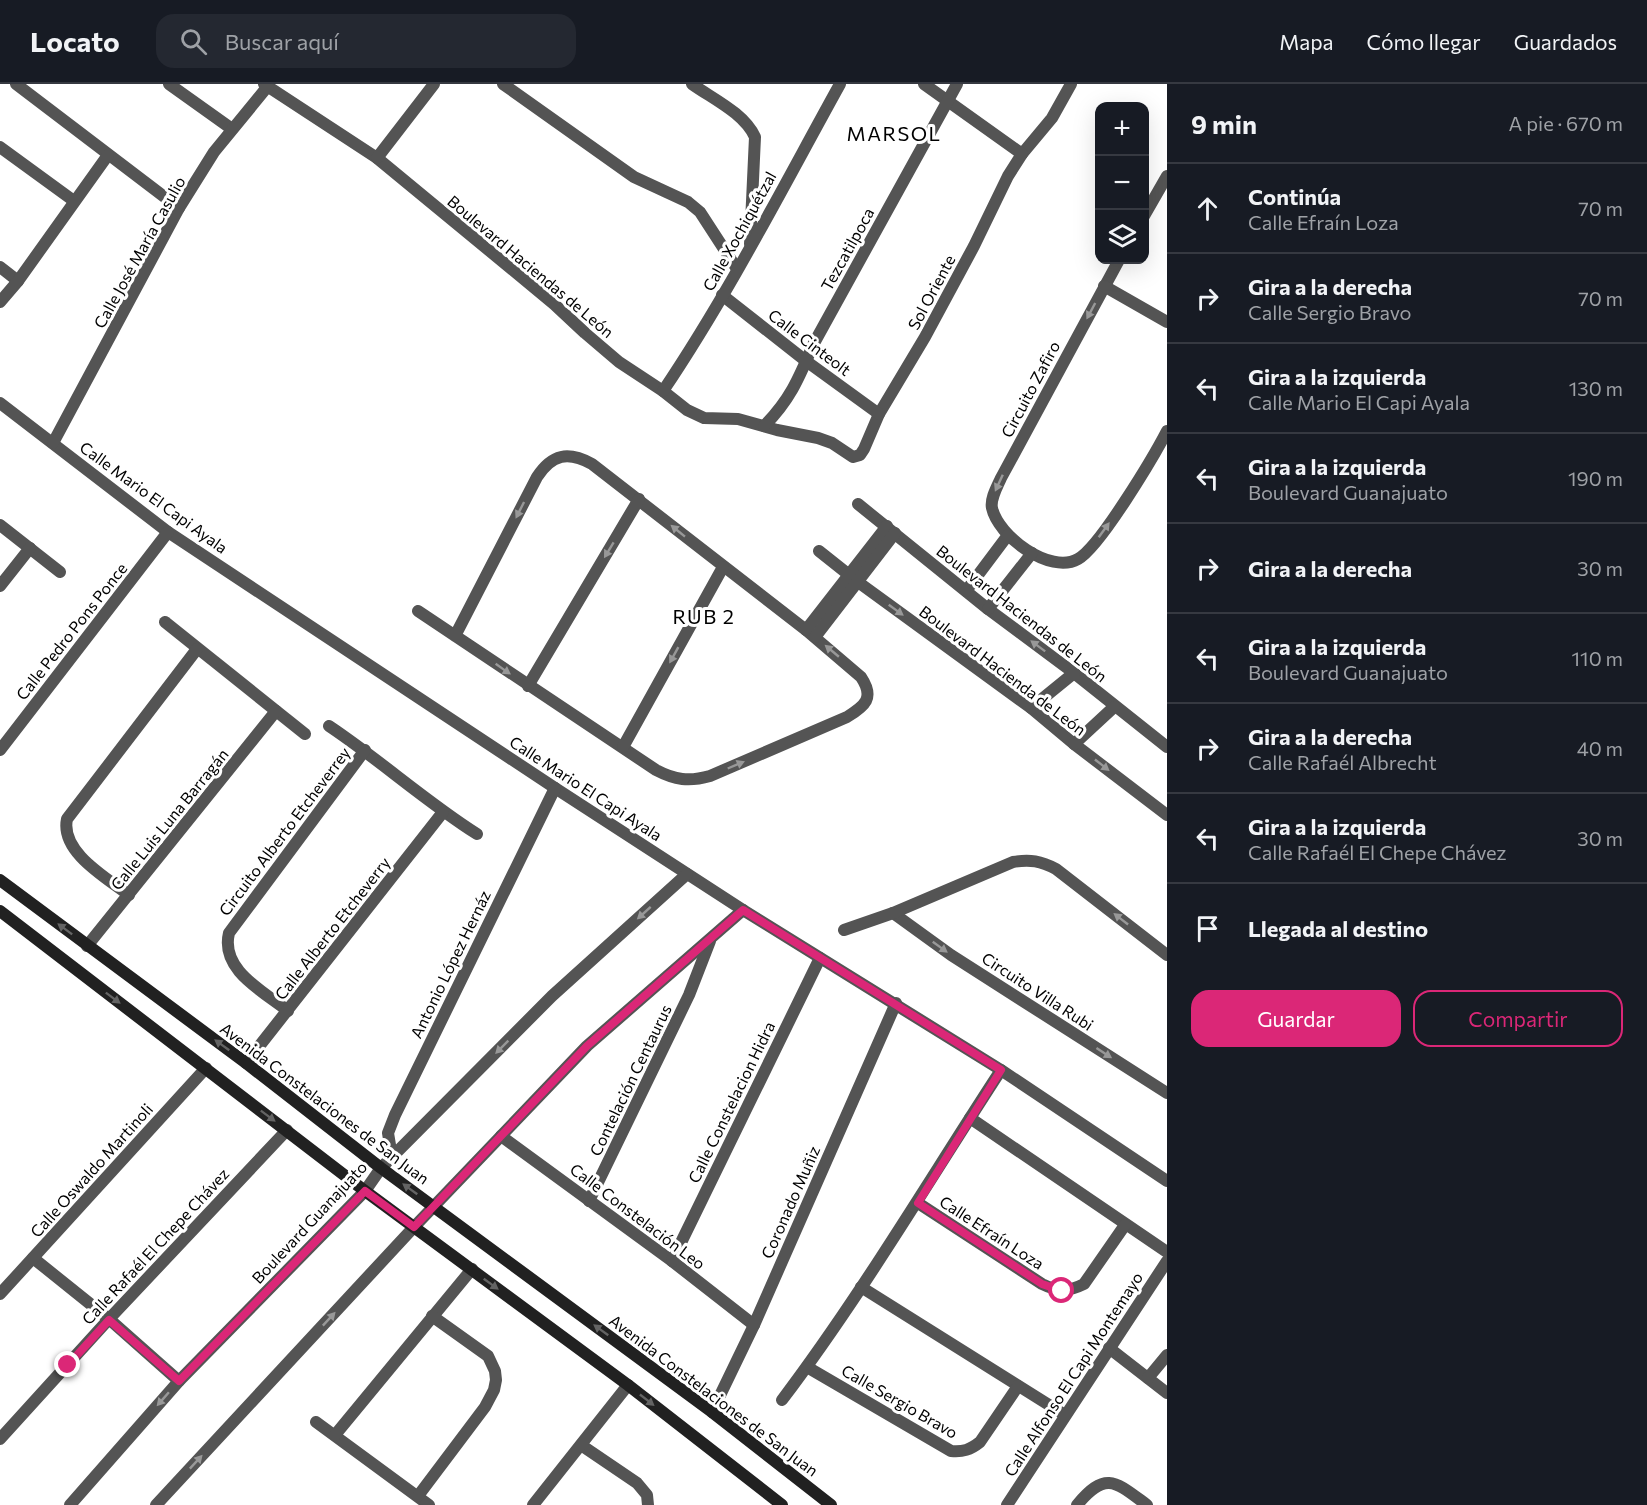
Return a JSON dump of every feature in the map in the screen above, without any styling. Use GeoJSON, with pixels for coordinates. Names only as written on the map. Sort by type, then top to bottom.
{"type":"FeatureCollection","features":[{"type":"Feature","properties":{"kind":"street"},"geometry":{"type":"LineString","coordinates":[[16,84],[179,208]]}},
{"type":"Feature","properties":{"kind":"street"},"geometry":{"type":"LineString","coordinates":[[169,84],[232,129]]}},
{"type":"Feature","properties":{"kind":"street"},"geometry":{"type":"LineString","coordinates":[[377,158],[434,84]]}},
{"type":"Feature","properties":{"kind":"street"},"geometry":{"type":"LineString","coordinates":[[503,84],[634,177],[688,202],[700,212],[737,269]]}},
{"type":"Feature","properties":{"kind":"street"},"geometry":{"type":"LineString","coordinates":[[692,84],[743,120],[751,128],[755,137],[750,246]]}},
{"type":"Feature","properties":{"kind":"street","name":"Calle Xochiquétzal"},"geometry":{"type":"LineString","coordinates":[[663,391],[687,355],[737,269],[840,84]]}},
{"type":"Feature","properties":{"kind":"street"},"geometry":{"type":"LineString","coordinates":[[924,84],[1022,154]]}},
{"type":"Feature","properties":{"kind":"street","name":"Tezcatilpoca"},"geometry":{"type":"LineString","coordinates":[[764,426],[779,411],[801,376],[819,333],[957,84]]}},
{"type":"Feature","properties":{"kind":"street","name":"Sol Oriente"},"geometry":{"type":"LineString","coordinates":[[793,432],[832,443],[850,456],[857,457],[974,246],[1008,176],[1022,154],[1052,118],[1071,84]]}},
{"type":"Feature","properties":{"kind":"street","name":"Calle José María Casulio"},"geometry":{"type":"LineString","coordinates":[[53,443],[179,208],[214,152],[266,85]]}},
{"type":"Feature","properties":{"kind":"street","name":"Boulevard Haciendas de León"},"geometry":{"type":"LineString","coordinates":[[266,85],[377,158],[554,304],[620,362],[687,410],[699,417],[714,420],[738,419],[793,432]]}},
{"type":"Feature","properties":{"kind":"street"},"geometry":{"type":"LineString","coordinates":[[0,147],[74,201]]}},
{"type":"Feature","properties":{"kind":"street"},"geometry":{"type":"LineString","coordinates":[[0,302],[18,281],[108,155]]}},
{"type":"Feature","properties":{"kind":"street"},"geometry":{"type":"LineString","coordinates":[[1147,210],[1167,176]]}},
{"type":"Feature","properties":{"kind":"street","name":"Circuito Zafiro"},"geometry":{"type":"LineString","coordinates":[[1117,264],[995,492],[991,506],[994,516],[1008,535],[1032,553],[1059,563],[1078,559],[1091,548],[1167,431]]}},
{"type":"Feature","properties":{"kind":"street"},"geometry":{"type":"LineString","coordinates":[[0,267],[18,281]]}},
{"type":"Feature","properties":{"kind":"street"},"geometry":{"type":"LineString","coordinates":[[1104,286],[1167,322]]}},
{"type":"Feature","properties":{"kind":"street","name":"Calle Cinteolt"},"geometry":{"type":"LineString","coordinates":[[722,295],[806,361],[879,414]]}},
{"type":"Feature","properties":{"kind":"street","name":"Calle Mario El Capi Ayala"},"geometry":{"type":"LineString","coordinates":[[0,404],[168,532],[687,874],[896,1003],[1167,1180]]}},
{"type":"Feature","properties":{"kind":"street"},"geometry":{"type":"LineString","coordinates":[[418,611],[528,686],[656,770],[671,778],[681,780],[699,779],[847,717],[862,708],[868,695],[861,677],[811,634],[592,464],[582,458],[571,456],[550,461],[537,477],[455,636]]}},
{"type":"Feature","properties":{"kind":"street"},"geometry":{"type":"LineString","coordinates":[[528,686],[639,499]]}},
{"type":"Feature","properties":{"kind":"street","name":"Boulevard Haciendas de León"},"geometry":{"type":"LineString","coordinates":[[858,504],[988,609],[1167,747]]}},
{"type":"Feature","properties":{"kind":"street"},"geometry":{"type":"LineString","coordinates":[[0,525],[60,572]]}},
{"type":"Feature","properties":{"kind":"street"},"geometry":{"type":"LineString","coordinates":[[811,634],[891,529]]}},
{"type":"Feature","properties":{"kind":"street","name":"Calle Pedro Pons Ponce"},"geometry":{"type":"LineString","coordinates":[[0,750],[168,532]]}},
{"type":"Feature","properties":{"kind":"street"},"geometry":{"type":"LineString","coordinates":[[966,591],[1008,535]]}},
{"type":"Feature","properties":{"kind":"street"},"geometry":{"type":"LineString","coordinates":[[0,586],[30,548]]}},
{"type":"Feature","properties":{"kind":"street","name":"Boulevard Hacienda de León"},"geometry":{"type":"LineString","coordinates":[[819,551],[1031,708],[1167,815]]}},
{"type":"Feature","properties":{"kind":"street"},"geometry":{"type":"LineString","coordinates":[[988,609],[1032,553]]}},
{"type":"Feature","properties":{"kind":"street"},"geometry":{"type":"LineString","coordinates":[[622,747],[723,567]]}},
{"type":"Feature","properties":{"kind":"street"},"geometry":{"type":"LineString","coordinates":[[165,622],[305,734]]}},
{"type":"Feature","properties":{"kind":"street"},"geometry":{"type":"LineString","coordinates":[[129,895],[85,860],[74,848],[67,837],[65,827],[67,819],[197,649]]}},
{"type":"Feature","properties":{"kind":"street"},"geometry":{"type":"LineString","coordinates":[[1031,708],[1074,674]]}},
{"type":"Feature","properties":{"kind":"street"},"geometry":{"type":"LineString","coordinates":[[1074,744],[1114,707]]}},
{"type":"Feature","properties":{"kind":"street","name":"Calle Luis Luna Barragán"},"geometry":{"type":"LineString","coordinates":[[87,946],[276,711]]}},
{"type":"Feature","properties":{"kind":"street"},"geometry":{"type":"LineString","coordinates":[[329,726],[365,750],[443,812],[477,834]]}},
{"type":"Feature","properties":{"kind":"street","name":"Circuito Alberto Etcheverrey"},"geometry":{"type":"LineString","coordinates":[[288,1011],[233,966],[227,953],[226,943],[229,933],[365,750]]}},
{"type":"Feature","properties":{"kind":"street","name":"Antonio López Hernáz"},"geometry":{"type":"LineString","coordinates":[[392,1157],[388,1133],[394,1115],[555,788]]}},
{"type":"Feature","properties":{"kind":"street","name":"Calle Alberto Etcheverry"},"geometry":{"type":"LineString","coordinates":[[246,1063],[443,812]]}},
{"type":"Feature","properties":{"kind":"street"},"geometry":{"type":"LineString","coordinates":[[844,930],[892,913],[1013,862],[1027,859],[1042,862],[1071,879],[1167,954]]}},
{"type":"Feature","properties":{"kind":"street","name":"Boulevard Guanajuato"},"geometry":{"type":"LineString","coordinates":[[70,1505],[179,1381],[365,1191],[381,1168],[552,996],[687,874]]}},
{"type":"Feature","properties":{"kind":"street","name":"Avenida Constelaciones de San Juan"},"geometry":{"type":"LineString","coordinates":[[0,880],[246,1063],[381,1168],[712,1412],[831,1505]]}},
{"type":"Feature","properties":{"kind":"street"},"geometry":{"type":"LineString","coordinates":[[156,1505],[414,1227],[587,1046],[743,910]]}},
{"type":"Feature","properties":{"kind":"street"},"geometry":{"type":"LineString","coordinates":[[0,911],[365,1191],[628,1385],[776,1503]]}},
{"type":"Feature","properties":{"kind":"street","name":"Circuito Villa Rubi"},"geometry":{"type":"LineString","coordinates":[[892,913],[951,955],[1167,1094]]}},
{"type":"Feature","properties":{"kind":"street","name":"Contelación Centaurus"},"geometry":{"type":"LineString","coordinates":[[590,1201],[689,995],[711,939]]}},
{"type":"Feature","properties":{"kind":"street","name":"Calle Constelacion Hidra"},"geometry":{"type":"LineString","coordinates":[[672,1261],[820,958]]}},
{"type":"Feature","properties":{"kind":"street","name":"Coronado Muñiz"},"geometry":{"type":"LineString","coordinates":[[712,1412],[754,1325],[896,1003]]}},
{"type":"Feature","properties":{"kind":"street","name":"Calle Oswaldo Martinoli"},"geometry":{"type":"LineString","coordinates":[[0,1294],[206,1068]]}},
{"type":"Feature","properties":{"kind":"street"},"geometry":{"type":"LineString","coordinates":[[783,1400],[918,1203],[1001,1070]]}},
{"type":"Feature","properties":{"kind":"street"},"geometry":{"type":"LineString","coordinates":[[970,1118],[1167,1252]]}},
{"type":"Feature","properties":{"kind":"street","name":"Calle Rafaél El Chepe Chávez"},"geometry":{"type":"LineString","coordinates":[[0,1439],[287,1130]]}},
{"type":"Feature","properties":{"kind":"street","name":"Calle Constelación Leo"},"geometry":{"type":"LineString","coordinates":[[501,1136],[672,1261],[754,1325]]}},
{"type":"Feature","properties":{"kind":"street","name":"Calle Efraín Loza"},"geometry":{"type":"LineString","coordinates":[[918,1203],[1042,1284],[1062,1291],[1084,1284],[1125,1225]]}},
{"type":"Feature","properties":{"kind":"street"},"geometry":{"type":"LineString","coordinates":[[33,1258],[179,1381]]}},
{"type":"Feature","properties":{"kind":"street","name":"Calle Alfonso El Capi Montemayo"},"geometry":{"type":"LineString","coordinates":[[1007,1505],[1167,1261]]}},
{"type":"Feature","properties":{"kind":"street"},"geometry":{"type":"LineString","coordinates":[[335,1436],[472,1269]]}},
{"type":"Feature","properties":{"kind":"street"},"geometry":{"type":"LineString","coordinates":[[861,1287],[1065,1415]]}},
{"type":"Feature","properties":{"kind":"street"},"geometry":{"type":"LineString","coordinates":[[418,1496],[485,1407],[494,1390],[496,1380],[495,1371],[488,1356],[432,1316]]}},
{"type":"Feature","properties":{"kind":"street"},"geometry":{"type":"LineString","coordinates":[[1110,1348],[1167,1393]]}},
{"type":"Feature","properties":{"kind":"street"},"geometry":{"type":"LineString","coordinates":[[1148,1378],[1167,1355]]}},
{"type":"Feature","properties":{"kind":"street","name":"Calle Sergio Bravo"},"geometry":{"type":"LineString","coordinates":[[807,1367],[951,1451],[962,1452],[972,1449],[980,1442],[1018,1386]]}},
{"type":"Feature","properties":{"kind":"street"},"geometry":{"type":"LineString","coordinates":[[533,1505],[628,1385]]}},
{"type":"Feature","properties":{"kind":"street"},"geometry":{"type":"LineString","coordinates":[[316,1422],[429,1505]]}},
{"type":"Feature","properties":{"kind":"street"},"geometry":{"type":"LineString","coordinates":[[581,1445],[637,1483],[647,1495],[648,1505]]}},
{"type":"Feature","properties":{"kind":"street"},"geometry":{"type":"LineString","coordinates":[[1077,1505],[1095,1486],[1111,1483],[1123,1487],[1147,1505]]}},
{"type":"Feature","properties":{"kind":"district","name":"MARSOL"},"geometry":{"type":"Point","coordinates":[894,133]}},
{"type":"Feature","properties":{"kind":"district","name":"RUB 2"},"geometry":{"type":"Point","coordinates":[704,616]}},
{"type":"Feature","properties":{"kind":"route"},"geometry":{"type":"LineString","coordinates":[[68,1365],[109,1320],[179,1381],[365,1191],[414,1227],[587,1046],[743,910],[1001,1070],[918,1203],[1042,1284],[1062,1291]]}}]}
